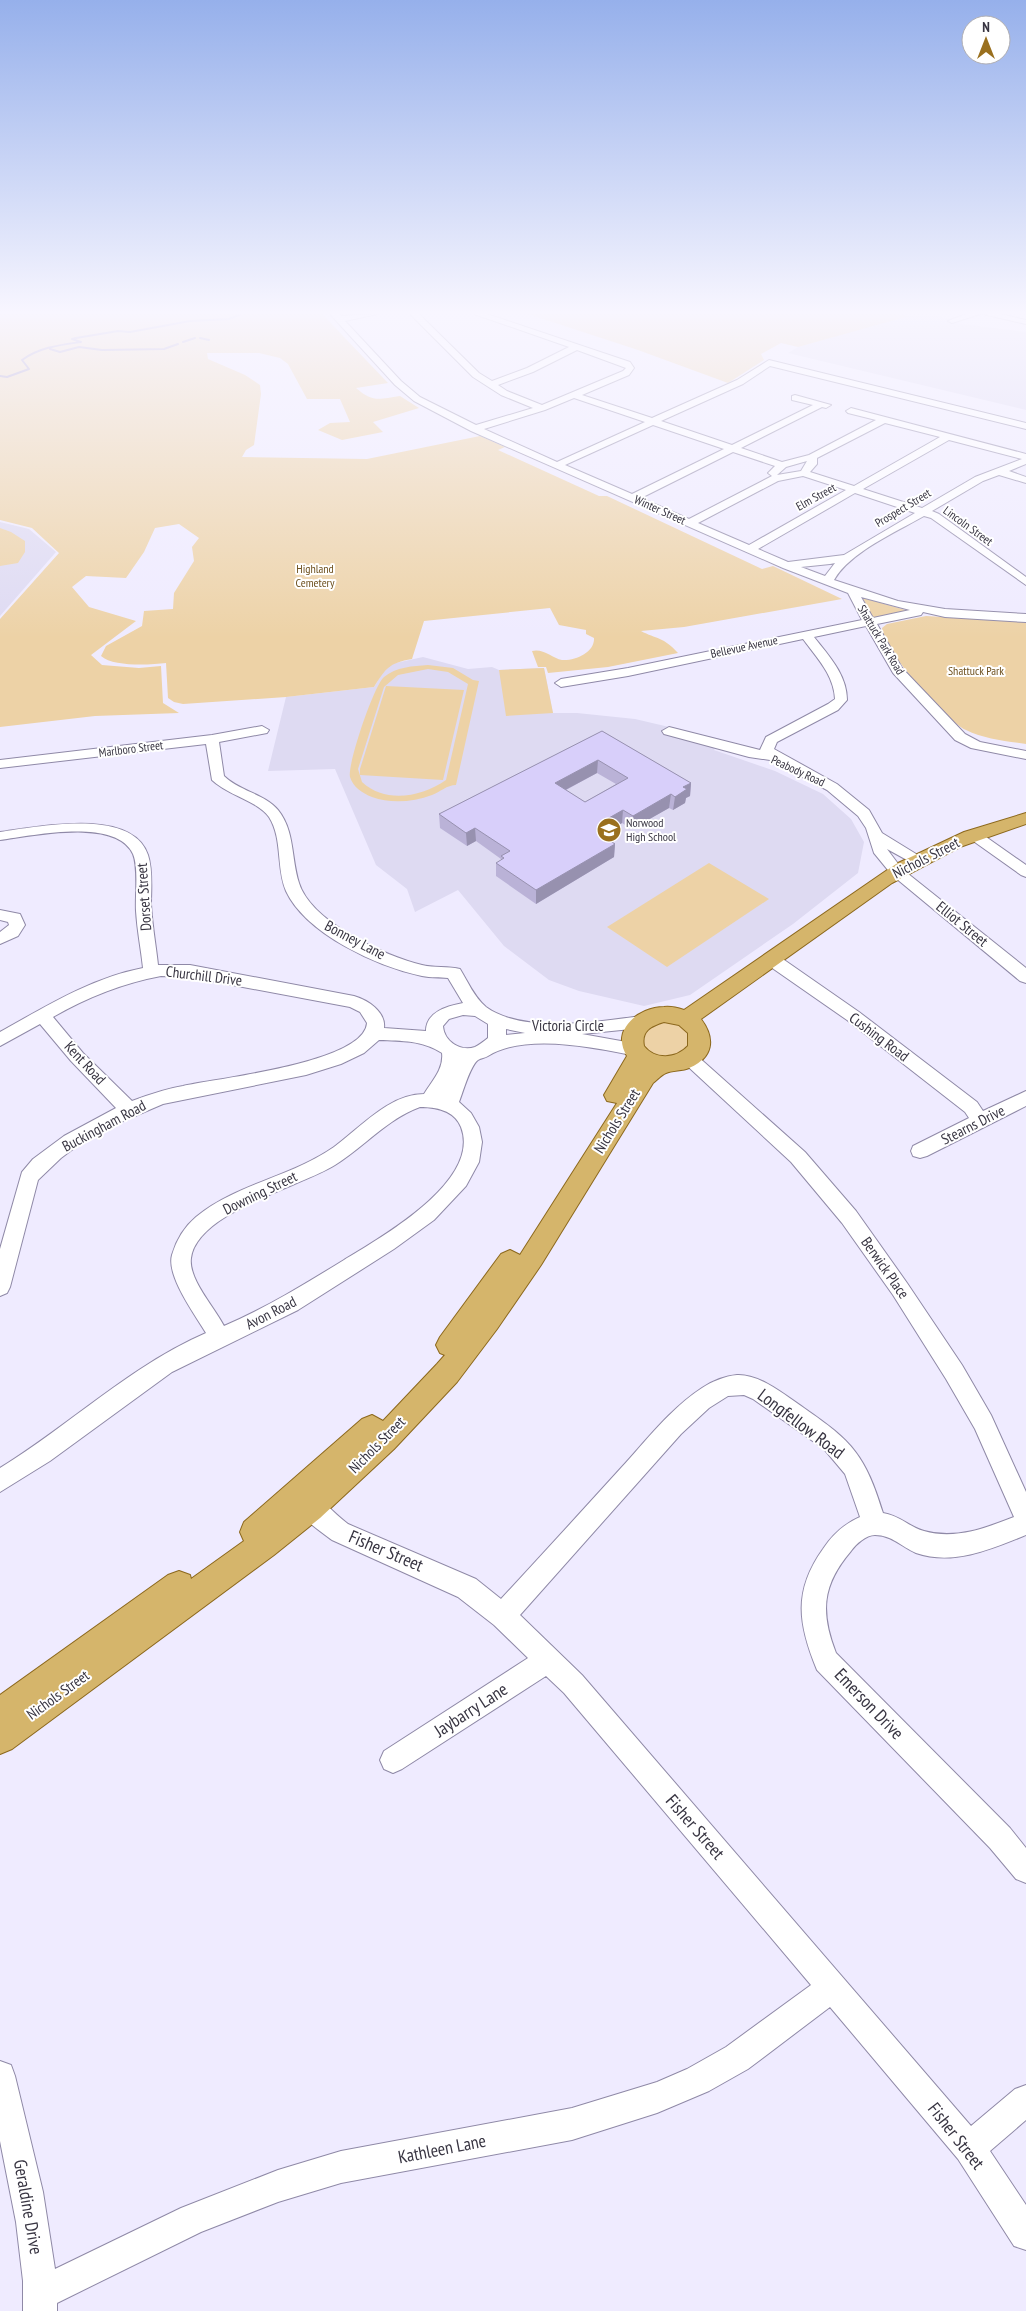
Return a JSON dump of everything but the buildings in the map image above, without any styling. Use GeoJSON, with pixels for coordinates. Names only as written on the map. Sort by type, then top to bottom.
{"type":"FeatureCollection","features":[{"type":"Feature","properties":{"kind":"main road","name":"Nichols Street"},"geometry":{"type":"LineString","coordinates":[[688,1018],[916,860],[974,835],[1026,818]]}},
{"type":"Feature","properties":{"kind":"main road"},"geometry":{"type":"LineString","coordinates":[[663,1014],[688,1018],[698,1029],[700,1035],[697,1048],[689,1058],[675,1064],[644,1056],[630,1039],[632,1033],[641,1022],[663,1014]]}},
{"type":"Feature","properties":{"kind":"main road","name":"Nichols Street"},"geometry":{"type":"LineString","coordinates":[[0,1715],[242,1542],[304,1502],[384,1440],[447,1373],[488,1321],[524,1254],[645,1077],[644,1056]]}},
{"type":"Feature","properties":{"kind":"main road","name":"Nichols Street"},"geometry":{"type":"LineString","coordinates":[[0,1738],[255,1551],[304,1502]]}},
{"type":"Feature","properties":{"kind":"street","name":"Winter Street"},"geometry":{"type":"LineString","coordinates":[[460,422],[787,566],[852,591],[926,610],[1026,618]]}},
{"type":"Feature","properties":{"kind":"street"},"geometry":{"type":"LineString","coordinates":[[474,429],[497,422]]}},
{"type":"Feature","properties":{"kind":"street"},"geometry":{"type":"LineString","coordinates":[[557,465],[654,422],[782,465]]}},
{"type":"Feature","properties":{"kind":"street"},"geometry":{"type":"LineString","coordinates":[[633,498],[787,422]]}},
{"type":"Feature","properties":{"kind":"street"},"geometry":{"type":"LineString","coordinates":[[775,478],[772,474],[774,470],[782,465],[791,461],[812,458],[881,422]]}},
{"type":"Feature","properties":{"kind":"street"},"geometry":{"type":"LineString","coordinates":[[891,422],[1026,458]]}},
{"type":"Feature","properties":{"kind":"street"},"geometry":{"type":"LineString","coordinates":[[1009,422],[1026,426]]}},
{"type":"Feature","properties":{"kind":"street","name":"Elm Street"},"geometry":{"type":"LineString","coordinates":[[750,549],[947,437]]}},
{"type":"Feature","properties":{"kind":"street"},"geometry":{"type":"LineString","coordinates":[[690,523],[775,478],[804,473],[812,464],[812,458]]}},
{"type":"Feature","properties":{"kind":"street","name":"Prospect Street"},"geometry":{"type":"LineString","coordinates":[[827,582],[834,570],[849,556],[979,479],[1026,461]]}},
{"type":"Feature","properties":{"kind":"street"},"geometry":{"type":"LineString","coordinates":[[998,471],[1026,480]]}},
{"type":"Feature","properties":{"kind":"street","name":"Lincoln Street"},"geometry":{"type":"LineString","coordinates":[[804,473],[934,516],[1026,582]]}},
{"type":"Feature","properties":{"kind":"street","name":"Prospect Street"},"geometry":{"type":"LineString","coordinates":[[787,566],[830,561],[849,556]]}},
{"type":"Feature","properties":{"kind":"street","name":"Shattuck Park Road"},"geometry":{"type":"LineString","coordinates":[[852,591],[897,670],[954,730],[965,740],[976,745],[1022,751]]}},
{"type":"Feature","properties":{"kind":"street","name":"Bellevue Avenue"},"geometry":{"type":"LineString","coordinates":[[561,683],[628,672],[926,610]]}},
{"type":"Feature","properties":{"kind":"street"},"geometry":{"type":"LineString","coordinates":[[774,756],[780,735],[833,707],[841,700],[842,693],[837,679],[806,634]]}},
{"type":"Feature","properties":{"kind":"street","name":"Marlboro Street"},"geometry":{"type":"LineString","coordinates":[[0,764],[212,739],[262,730]]}},
{"type":"Feature","properties":{"kind":"street","name":"Peabody Road"},"geometry":{"type":"LineString","coordinates":[[669,731],[749,753],[774,756],[832,787],[864,813],[877,836],[881,853],[897,872]]}},
{"type":"Feature","properties":{"kind":"street","name":"Bonney Lane"},"geometry":{"type":"LineString","coordinates":[[212,739],[217,777],[233,791],[263,806],[276,815],[282,828],[294,892],[305,909],[325,926],[360,946],[416,969],[435,973]]}},
{"type":"Feature","properties":{"kind":"street","name":"Dorset Street"},"geometry":{"type":"LineString","coordinates":[[0,836],[91,826],[109,830],[129,839],[141,854],[144,912],[152,971]]}},
{"type":"Feature","properties":{"kind":"street"},"geometry":{"type":"LineString","coordinates":[[974,835],[1026,872]]}},
{"type":"Feature","properties":{"kind":"street","name":"Peabody Road"},"geometry":{"type":"LineString","coordinates":[[877,836],[916,860]]}},
{"type":"Feature","properties":{"kind":"street","name":"Elliot Street"},"geometry":{"type":"LineString","coordinates":[[897,872],[1026,977]]}},
{"type":"Feature","properties":{"kind":"street"},"geometry":{"type":"LineString","coordinates":[[0,914],[14,918],[17,924],[12,932],[0,938]]}},
{"type":"Feature","properties":{"kind":"street","name":"Cushing Road"},"geometry":{"type":"LineString","coordinates":[[771,959],[853,1016],[972,1107],[981,1122]]}},
{"type":"Feature","properties":{"kind":"street","name":"Churchill Drive"},"geometry":{"type":"LineString","coordinates":[[0,1040],[42,1015],[96,990],[152,971],[190,971],[345,1000],[366,1008],[375,1028]]}},
{"type":"Feature","properties":{"kind":"street"},"geometry":{"type":"LineString","coordinates":[[375,1028],[421,1036],[463,1054],[474,1053],[491,1045],[498,1033],[495,1020],[479,1010],[467,997],[454,974],[435,973]]}},
{"type":"Feature","properties":{"kind":"street"},"geometry":{"type":"LineString","coordinates":[[435,973],[450,991],[454,1011]]}},
{"type":"Feature","properties":{"kind":"street"},"geometry":{"type":"LineString","coordinates":[[375,1028],[438,1022],[454,1011],[479,1010]]}},
{"type":"Feature","properties":{"kind":"street","name":"Kent Road"},"geometry":{"type":"LineString","coordinates":[[42,1015],[77,1057],[129,1110]]}},
{"type":"Feature","properties":{"kind":"street","name":"Victoria Circle"},"geometry":{"type":"LineString","coordinates":[[495,1020],[509,1025],[554,1028],[641,1022]]}},
{"type":"Feature","properties":{"kind":"street"},"geometry":{"type":"LineString","coordinates":[[438,1022],[434,1032],[452,1059],[439,1102]]}},
{"type":"Feature","properties":{"kind":"street","name":"Buckingham Road"},"geometry":{"type":"LineString","coordinates":[[0,1287],[29,1177],[38,1165],[51,1154],[129,1110],[178,1093],[310,1068],[349,1053],[375,1028]]}},
{"type":"Feature","properties":{"kind":"street","name":"Victoria Circle"},"geometry":{"type":"LineString","coordinates":[[491,1045],[516,1040],[536,1039],[595,1043],[644,1056]]}},
{"type":"Feature","properties":{"kind":"street"},"geometry":{"type":"LineString","coordinates":[[439,1102],[474,1053]]}},
{"type":"Feature","properties":{"kind":"street","name":"Berwick Place"},"geometry":{"type":"LineString","coordinates":[[689,1058],[793,1152],[849,1217],[900,1289],[954,1372],[983,1422],[1026,1518]]}},
{"type":"Feature","properties":{"kind":"street","name":"Stearns Drive"},"geometry":{"type":"LineString","coordinates":[[920,1151],[1026,1098]]}},
{"type":"Feature","properties":{"kind":"street","name":"Downing Street"},"geometry":{"type":"LineString","coordinates":[[219,1337],[214,1324],[193,1293],[182,1270],[180,1258],[185,1245],[194,1232],[230,1204],[267,1186],[316,1167],[336,1156],[398,1108],[415,1100],[439,1102]]}},
{"type":"Feature","properties":{"kind":"street","name":"Avon Road"},"geometry":{"type":"LineString","coordinates":[[0,1481],[49,1449],[153,1372],[174,1359],[290,1304],[416,1225],[437,1206],[467,1166],[473,1146],[473,1136],[468,1122],[462,1114],[439,1102]]}},
{"type":"Feature","properties":{"kind":"street","name":"Longfellow Road"},"geometry":{"type":"LineString","coordinates":[[503,1616],[673,1427],[701,1401],[734,1385],[748,1385],[771,1399],[837,1447],[849,1459],[862,1487],[874,1523]]}},
{"type":"Feature","properties":{"kind":"street","name":"Fisher Street"},"geometry":{"type":"LineString","coordinates":[[304,1502],[340,1532],[467,1588],[503,1616],[573,1684],[969,2148],[1026,2234]]}},
{"type":"Feature","properties":{"kind":"street"},"geometry":{"type":"LineString","coordinates":[[874,1523],[892,1526],[918,1542],[949,1547],[988,1539],[1026,1524]]}},
{"type":"Feature","properties":{"kind":"street","name":"Emerson Drive"},"geometry":{"type":"LineString","coordinates":[[874,1523],[856,1528],[824,1567],[814,1586],[812,1612],[819,1642],[826,1660],[1000,1838],[1026,1869]]}},
{"type":"Feature","properties":{"kind":"street","name":"Jaybarry Lane"},"geometry":{"type":"LineString","coordinates":[[394,1760],[548,1660]]}},
{"type":"Feature","properties":{"kind":"street","name":"Kathleen Lane"},"geometry":{"type":"LineString","coordinates":[[40,2302],[192,2219],[294,2181],[341,2167],[572,2124],[622,2110],[674,2091],[738,2058],[832,1987]]}},
{"type":"Feature","properties":{"kind":"street","name":"Geraldine Drive"},"geometry":{"type":"LineString","coordinates":[[0,2076],[32,2218],[40,2302]]}},
{"type":"Feature","properties":{"kind":"street"},"geometry":{"type":"LineString","coordinates":[[969,2148],[1026,2100]]}},
{"type":"Feature","properties":{"kind":"shaded area"},"geometry":{"type":"Polygon","coordinates":[[[0,522],[29,529],[56,552],[0,616],[0,522]]]}},
{"type":"Feature","properties":{"kind":"shaded area","name":"Norwood High School"},"geometry":{"type":"Polygon","coordinates":[[[423,657],[468,669],[492,667],[499,670],[544,668],[553,713],[577,713],[635,719],[720,739],[714,750],[775,771],[823,794],[851,819],[864,842],[858,873],[793,924],[690,995],[644,1006],[579,991],[549,980],[504,946],[458,890],[415,912],[407,889],[376,865],[335,769],[268,771],[286,697],[374,687],[385,669],[391,664],[423,657]]]}},
{"type":"Feature","properties":{"kind":"green space","name":"Highland Cemetery"},"geometry":{"type":"Polygon","coordinates":[[[0,422],[257,422],[254,445],[246,450],[242,457],[367,459],[480,436],[505,447],[498,450],[599,496],[607,496],[762,569],[773,566],[842,599],[684,627],[641,631],[664,641],[678,653],[608,667],[548,673],[546,667],[538,667],[532,651],[544,652],[562,660],[573,659],[584,655],[588,651],[594,638],[586,634],[586,630],[559,625],[550,608],[424,621],[412,659],[398,662],[389,667],[374,687],[286,697],[183,704],[168,698],[166,663],[123,664],[107,660],[101,656],[106,646],[142,626],[144,611],[173,609],[174,593],[194,561],[192,547],[199,538],[179,524],[155,528],[144,552],[126,578],[86,576],[72,587],[89,607],[136,621],[91,655],[102,665],[139,668],[161,666],[163,703],[179,713],[95,716],[0,727],[0,619],[59,553],[32,528],[0,520],[0,422]]]}},
{"type":"Feature","properties":{"kind":"green space","name":"Highland Cemetery"},"geometry":{"type":"Polygon","coordinates":[[[374,422],[383,432],[342,440],[318,430],[330,423],[374,422]]]}},
{"type":"Feature","properties":{"kind":"green space"},"geometry":{"type":"Polygon","coordinates":[[[0,528],[11,532],[25,541],[25,552],[18,563],[0,566],[0,528]]]}},
{"type":"Feature","properties":{"kind":"green space"},"geometry":{"type":"Polygon","coordinates":[[[861,599],[867,599],[909,611],[873,618],[861,599]]]}},
{"type":"Feature","properties":{"kind":"green space","name":"Shattuck Park"},"geometry":{"type":"Polygon","coordinates":[[[926,616],[1026,622],[1026,744],[988,738],[956,724],[904,668],[885,639],[882,628],[887,624],[926,616]]]}},
{"type":"Feature","properties":{"kind":"green space"},"geometry":{"type":"Polygon","coordinates":[[[428,665],[453,668],[473,680],[479,681],[456,785],[447,787],[432,795],[410,801],[387,801],[365,794],[353,784],[350,770],[357,742],[374,694],[384,677],[389,674],[399,669],[428,665]],[[428,669],[398,675],[384,687],[358,769],[362,782],[371,789],[393,796],[404,796],[426,791],[446,780],[468,684],[448,672],[428,669]]]}},
{"type":"Feature","properties":{"kind":"green space"},"geometry":{"type":"Polygon","coordinates":[[[544,668],[553,713],[506,716],[499,670],[544,668]]]}},
{"type":"Feature","properties":{"kind":"green space"},"geometry":{"type":"Polygon","coordinates":[[[386,686],[464,690],[443,780],[360,775],[360,769],[386,686]]]}},
{"type":"Feature","properties":{"kind":"green space"},"geometry":{"type":"Polygon","coordinates":[[[709,863],[769,899],[667,967],[607,927],[709,863]]]}},
{"type":"Feature","properties":{"kind":"green space"},"geometry":{"type":"Polygon","coordinates":[[[661,1020],[688,1026],[690,1043],[682,1053],[662,1058],[641,1048],[641,1035],[661,1020]]]}},
{"type":"Feature","properties":{"kind":"place","name":"Norwood High School"},"geometry":{"type":"Point","coordinates":[609,830]}}]}
